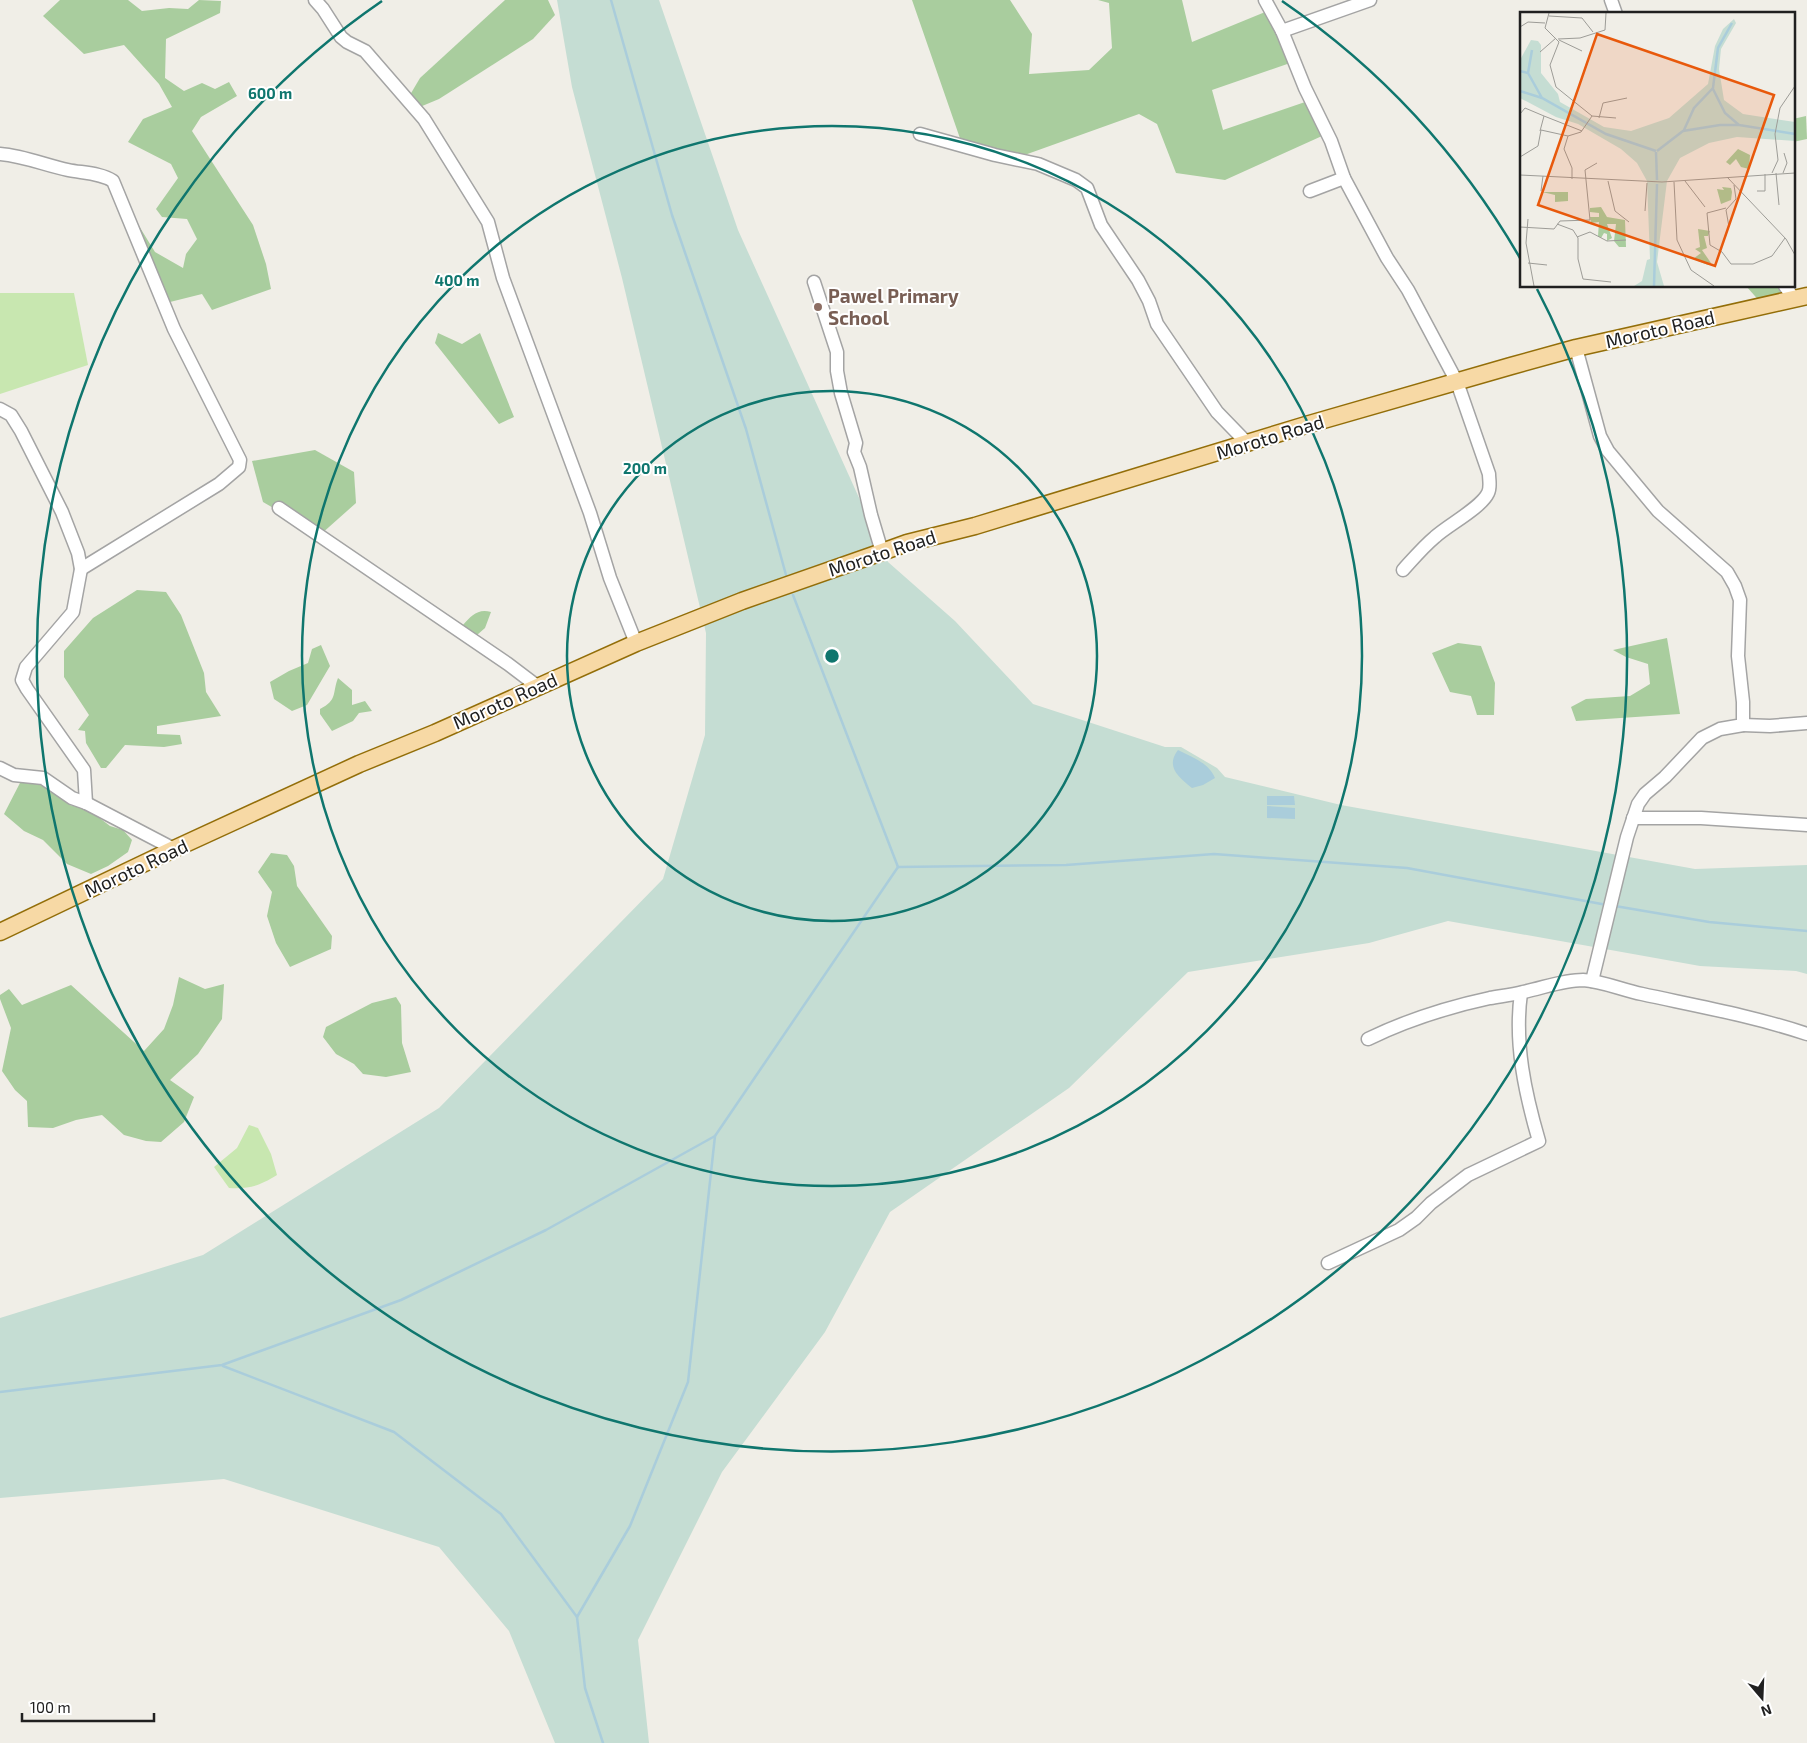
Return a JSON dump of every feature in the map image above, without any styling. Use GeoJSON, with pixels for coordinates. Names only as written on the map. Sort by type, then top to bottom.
{"type":"FeatureCollection","features":[{"type":"Feature","properties":{"kind":"main road","name":"Moroto Road"},"geometry":{"type":"LineString","coordinates":[[0,932],[359,764],[435,733],[636,643],[742,601],[907,543],[975,526],[1457,382],[1576,348],[1795,294]]}},
{"type":"Feature","properties":{"kind":"street"},"geometry":{"type":"LineString","coordinates":[[315,0],[342,37],[347,42],[365,51],[424,119],[488,222],[503,278],[590,514],[610,578],[636,643]]}},
{"type":"Feature","properties":{"kind":"street"},"geometry":{"type":"LineString","coordinates":[[1265,0],[1282,31],[1305,88],[1331,141],[1344,178],[1387,258],[1408,290],[1457,382],[1488,474],[1490,486],[1489,492],[1484,498],[1470,511],[1434,537],[1403,570]]}},
{"type":"Feature","properties":{"kind":"street"},"geometry":{"type":"LineString","coordinates":[[1282,31],[1370,0]]}},
{"type":"Feature","properties":{"kind":"street"},"geometry":{"type":"LineString","coordinates":[[1611,0],[1615,12]]}},
{"type":"Feature","properties":{"kind":"street"},"geometry":{"type":"LineString","coordinates":[[920,134],[995,155],[1038,164],[1076,180],[1087,188],[1101,225],[1141,286],[1149,301],[1157,324],[1217,412],[1248,444]]}},
{"type":"Feature","properties":{"kind":"street"},"geometry":{"type":"LineString","coordinates":[[0,154],[33,160],[66,170],[107,177],[113,181],[174,329],[240,460],[239,467],[219,484],[81,569]]}},
{"type":"Feature","properties":{"kind":"street"},"geometry":{"type":"LineString","coordinates":[[1310,191],[1344,178]]}},
{"type":"Feature","properties":{"kind":"street"},"geometry":{"type":"LineString","coordinates":[[814,282],[836,352],[841,393],[856,443],[854,452],[860,467],[882,552]]}},
{"type":"Feature","properties":{"kind":"street"},"geometry":{"type":"LineString","coordinates":[[1576,348],[1600,436],[1608,451],[1658,512],[1727,572],[1735,586],[1740,600],[1738,656],[1743,702],[1743,725]]}},
{"type":"Feature","properties":{"kind":"street"},"geometry":{"type":"LineString","coordinates":[[0,409],[11,415],[21,432],[62,512],[78,553],[81,569],[73,612],[26,667],[22,680],[27,690],[84,770],[86,804]]}},
{"type":"Feature","properties":{"kind":"street"},"geometry":{"type":"LineString","coordinates":[[278,508],[508,664],[537,686]]}},
{"type":"Feature","properties":{"kind":"street"},"geometry":{"type":"LineString","coordinates":[[1592,981],[1629,830],[1638,804],[1645,794],[1665,778],[1702,738],[1720,729],[1743,725],[1770,726],[1807,723]]}},
{"type":"Feature","properties":{"kind":"street"},"geometry":{"type":"LineString","coordinates":[[0,768],[14,775],[43,778],[72,798],[174,849]]}},
{"type":"Feature","properties":{"kind":"street"},"geometry":{"type":"LineString","coordinates":[[1633,818],[1701,818],[1807,825]]}},
{"type":"Feature","properties":{"kind":"street"},"geometry":{"type":"LineString","coordinates":[[1368,1039],[1392,1027],[1430,1013],[1559,983],[1580,980],[1592,981],[1627,991],[1725,1011],[1807,1034]]}},
{"type":"Feature","properties":{"kind":"street"},"geometry":{"type":"LineString","coordinates":[[1328,1263],[1399,1230],[1468,1175],[1539,1141],[1526,1094],[1520,1051],[1518,1030],[1521,993]]}},
{"type":"Feature","properties":{"kind":"green space"},"geometry":{"type":"Polygon","coordinates":[[[60,0],[128,0],[142,11],[169,8],[188,9],[199,0],[221,1],[220,13],[166,39],[165,78],[184,91],[202,83],[215,89],[229,82],[237,96],[201,117],[192,131],[253,225],[266,264],[271,289],[212,310],[202,294],[158,305],[139,226],[155,252],[183,268],[186,254],[197,239],[187,219],[162,217],[156,209],[178,178],[171,164],[128,142],[143,119],[172,107],[159,84],[124,45],[84,54],[43,16],[60,0]]]}},
{"type":"Feature","properties":{"kind":"green space"},"geometry":{"type":"Polygon","coordinates":[[[505,0],[548,0],[555,15],[533,39],[439,99],[415,109],[407,100],[420,78],[505,0]]]}},
{"type":"Feature","properties":{"kind":"green space"},"geometry":{"type":"Polygon","coordinates":[[[557,0],[659,0],[738,230],[888,562],[955,621],[1033,704],[1165,747],[1181,747],[1217,768],[1225,777],[1341,805],[1695,869],[1807,865],[1807,974],[1796,971],[1700,966],[1448,921],[1369,943],[1188,972],[1069,1088],[890,1212],[825,1332],[722,1472],[638,1640],[649,1743],[555,1743],[509,1631],[439,1547],[224,1479],[0,1498],[0,1318],[203,1255],[439,1108],[663,879],[705,735],[706,633],[622,278],[572,87],[557,0]]]}},
{"type":"Feature","properties":{"kind":"green space"},"geometry":{"type":"Polygon","coordinates":[[[912,0],[1010,0],[1032,34],[1029,74],[1089,70],[1112,48],[1109,3],[1098,0],[1182,0],[1192,42],[1270,10],[1293,62],[1212,90],[1223,130],[1308,101],[1322,136],[1225,180],[1176,173],[1157,124],[1139,114],[1019,157],[963,147],[912,0]]]}},
{"type":"Feature","properties":{"kind":"green space"},"geometry":{"type":"Polygon","coordinates":[[[1806,116],[1807,139],[1794,142],[1794,119],[1806,116]]]}},
{"type":"Feature","properties":{"kind":"green space"},"geometry":{"type":"Polygon","coordinates":[[[1748,288],[1778,288],[1785,296],[1762,304],[1748,288]]]}},
{"type":"Feature","properties":{"kind":"green space"},"geometry":{"type":"Polygon","coordinates":[[[0,293],[74,293],[88,365],[0,394],[0,293]]]}},
{"type":"Feature","properties":{"kind":"green space"},"geometry":{"type":"Polygon","coordinates":[[[438,333],[462,344],[480,333],[514,417],[499,424],[435,343],[438,333]]]}},
{"type":"Feature","properties":{"kind":"green space"},"geometry":{"type":"Polygon","coordinates":[[[315,450],[354,472],[356,503],[320,535],[263,502],[252,461],[315,450]]]}},
{"type":"Feature","properties":{"kind":"green space"},"geometry":{"type":"Polygon","coordinates":[[[137,590],[166,592],[181,615],[204,673],[206,692],[221,716],[157,726],[157,734],[180,735],[182,744],[164,747],[125,745],[106,768],[101,768],[86,743],[85,731],[78,730],[89,715],[64,677],[64,651],[93,618],[137,590]]]}},
{"type":"Feature","properties":{"kind":"green space"},"geometry":{"type":"Polygon","coordinates":[[[435,606],[463,625],[479,612],[491,612],[485,628],[477,635],[430,610],[435,606]]]}},
{"type":"Feature","properties":{"kind":"green space"},"geometry":{"type":"Polygon","coordinates":[[[1667,638],[1680,714],[1576,721],[1571,707],[1586,699],[1630,696],[1650,684],[1648,664],[1626,657],[1613,650],[1667,638]]]}},
{"type":"Feature","properties":{"kind":"green space"},"geometry":{"type":"Polygon","coordinates":[[[1458,643],[1481,646],[1495,683],[1494,715],[1477,715],[1471,696],[1450,692],[1432,653],[1458,643]]]}},
{"type":"Feature","properties":{"kind":"green space"},"geometry":{"type":"Polygon","coordinates":[[[321,645],[330,666],[307,705],[292,711],[274,699],[270,682],[308,663],[312,649],[321,645]]]}},
{"type":"Feature","properties":{"kind":"green space"},"geometry":{"type":"Polygon","coordinates":[[[338,678],[352,690],[352,705],[365,701],[372,711],[359,713],[353,721],[332,731],[320,714],[320,709],[326,706],[334,696],[338,678]]]}},
{"type":"Feature","properties":{"kind":"green space"},"geometry":{"type":"Polygon","coordinates":[[[21,781],[41,784],[59,795],[70,805],[84,809],[110,826],[123,830],[132,840],[128,852],[108,866],[91,874],[67,864],[43,840],[24,831],[4,814],[21,781]]]}},
{"type":"Feature","properties":{"kind":"green space"},"geometry":{"type":"Polygon","coordinates":[[[271,853],[287,855],[294,866],[297,886],[332,936],[331,949],[290,967],[276,943],[267,916],[272,892],[258,872],[271,853]]]}},
{"type":"Feature","properties":{"kind":"green space"},"geometry":{"type":"Polygon","coordinates":[[[179,977],[205,989],[224,984],[222,1019],[198,1054],[170,1080],[194,1097],[184,1122],[161,1142],[146,1141],[124,1135],[102,1115],[76,1120],[53,1128],[28,1127],[27,1101],[15,1090],[2,1071],[11,1028],[0,995],[9,989],[22,1005],[71,985],[144,1051],[164,1029],[173,1005],[179,977]]]}},
{"type":"Feature","properties":{"kind":"green space"},"geometry":{"type":"Polygon","coordinates":[[[396,997],[401,1005],[402,1043],[411,1072],[386,1077],[363,1074],[354,1064],[336,1054],[323,1037],[326,1027],[372,1003],[396,997]]]}},
{"type":"Feature","properties":{"kind":"green space"},"geometry":{"type":"Polygon","coordinates":[[[249,1125],[258,1128],[271,1154],[277,1175],[254,1186],[229,1188],[214,1167],[237,1148],[249,1125]]]}},
{"type":"Feature","properties":{"kind":"water"},"geometry":{"type":"Polygon","coordinates":[[[1178,750],[1204,764],[1215,778],[1203,785],[1192,788],[1178,776],[1173,767],[1174,756],[1178,750]]]}},
{"type":"Feature","properties":{"kind":"water"},"geometry":{"type":"Polygon","coordinates":[[[1267,796],[1294,796],[1295,805],[1267,805],[1267,796]]]}},
{"type":"Feature","properties":{"kind":"water"},"geometry":{"type":"Polygon","coordinates":[[[1267,806],[1295,808],[1295,819],[1267,818],[1267,806]]]}},
{"type":"Feature","properties":{"kind":"waterway"},"geometry":{"type":"LineString","coordinates":[[611,0],[672,215],[746,429],[786,575]]}},
{"type":"Feature","properties":{"kind":"waterway"},"geometry":{"type":"LineString","coordinates":[[793,595],[898,867]]}},
{"type":"Feature","properties":{"kind":"waterway"},"geometry":{"type":"LineString","coordinates":[[898,867],[1066,865],[1214,854],[1407,868],[1607,905]]}},
{"type":"Feature","properties":{"kind":"waterway"},"geometry":{"type":"LineString","coordinates":[[0,1392],[222,1365],[401,1300],[546,1230],[715,1136],[898,867]]}},
{"type":"Feature","properties":{"kind":"waterway"},"geometry":{"type":"LineString","coordinates":[[1615,906],[1709,922],[1807,931]]}},
{"type":"Feature","properties":{"kind":"waterway"},"geometry":{"type":"LineString","coordinates":[[603,1743],[585,1688],[577,1617],[630,1526],[688,1382],[715,1136]]}},
{"type":"Feature","properties":{"kind":"waterway"},"geometry":{"type":"LineString","coordinates":[[223,1366],[394,1432],[501,1514],[577,1617]]}},
{"type":"Feature","properties":{"kind":"place","name":"Pawel Primary School"},"geometry":{"type":"Point","coordinates":[818,307]}}]}
